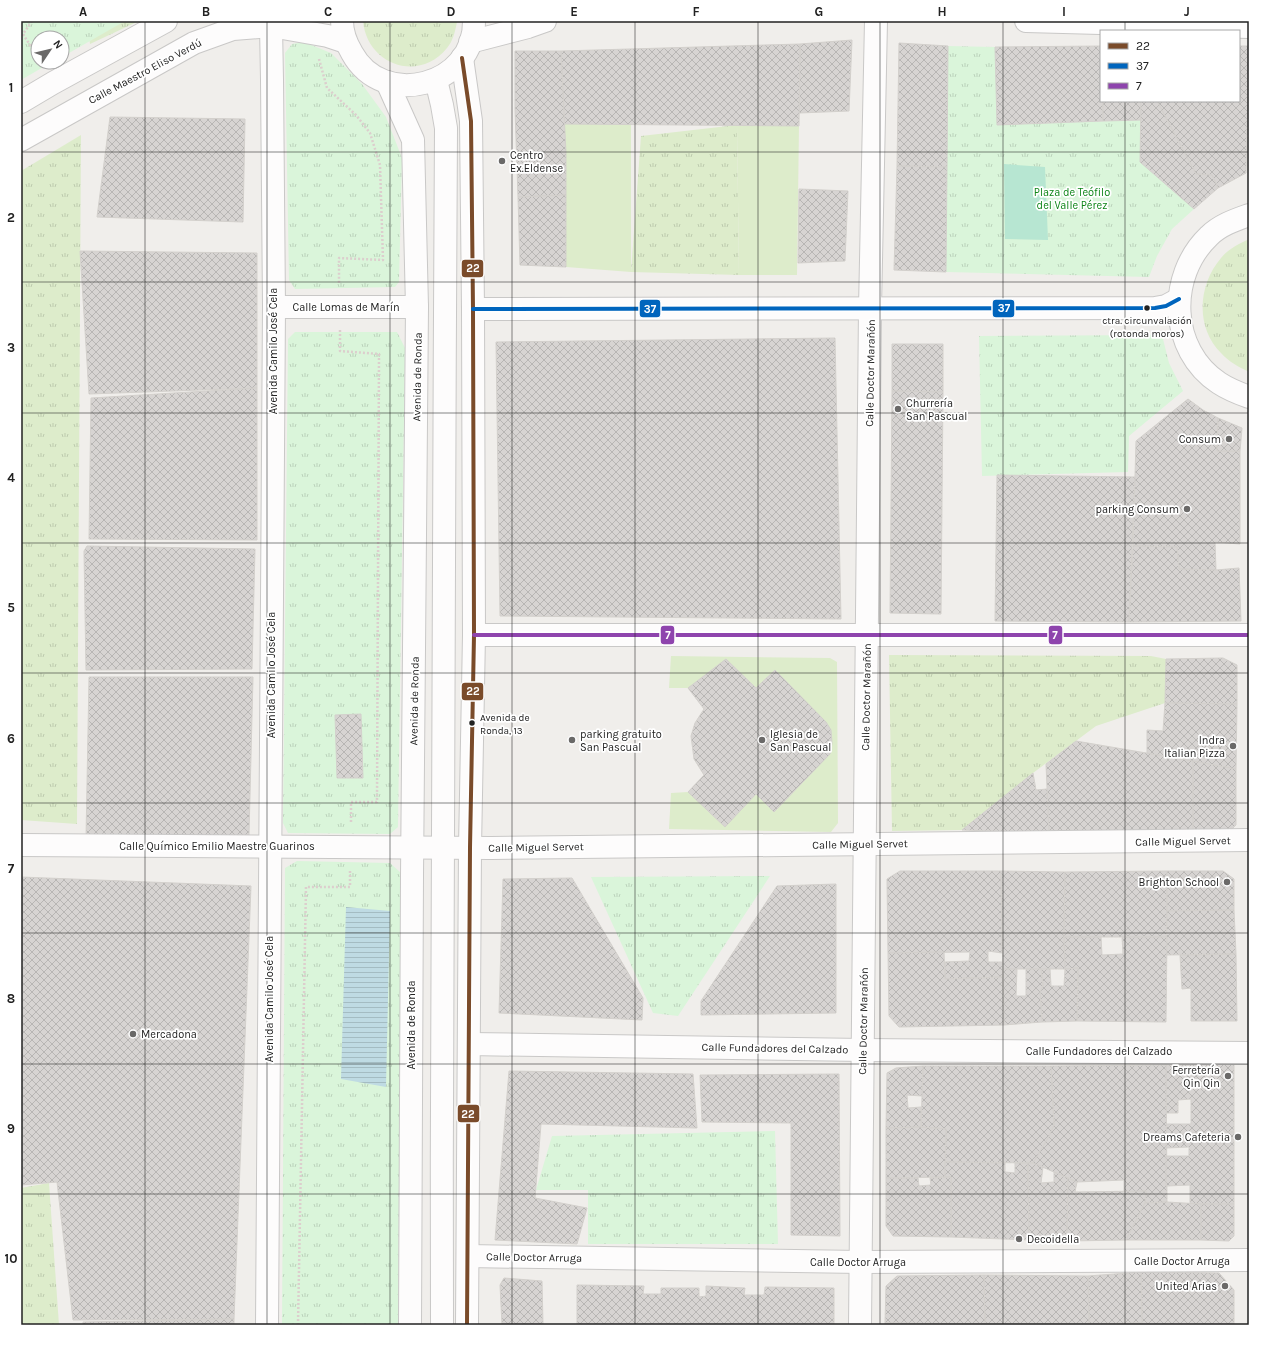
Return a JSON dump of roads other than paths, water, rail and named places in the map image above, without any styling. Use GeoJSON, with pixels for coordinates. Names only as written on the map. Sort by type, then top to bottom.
{"type":"FeatureCollection","features":[{"type":"Feature","properties":{"kind":"street"},"geometry":{"type":"LineString","coordinates":[[21,102],[166,21]]}},
{"type":"Feature","properties":{"kind":"street"},"geometry":{"type":"LineString","coordinates":[[342,21],[346,42],[355,59],[369,73],[387,82],[403,86],[420,85],[436,80],[450,71],[468,40],[528,27],[545,21]]}},
{"type":"Feature","properties":{"kind":"street","name":"Calle Doctor Marañón"},"geometry":{"type":"LineString","coordinates":[[860,1325],[870,308],[876,21]]}},
{"type":"Feature","properties":{"kind":"street"},"geometry":{"type":"LineString","coordinates":[[1026,21],[1249,27]]}},
{"type":"Feature","properties":{"kind":"street","name":"Calle Maestro Eliso Verdú"},"geometry":{"type":"LineString","coordinates":[[21,140],[194,43],[233,29],[271,26],[328,36],[346,42]]}},
{"type":"Feature","properties":{"kind":"street","name":"Avenida Camilo José Cela"},"geometry":{"type":"LineString","coordinates":[[267,1325],[274,307],[271,26]]}},
{"type":"Feature","properties":{"kind":"street"},"geometry":{"type":"LineString","coordinates":[[467,1325],[470,848],[474,635],[473,309],[471,121],[468,40]]}},
{"type":"Feature","properties":{"kind":"street"},"geometry":{"type":"LineString","coordinates":[[436,80],[446,128],[441,986],[442,1325]]}},
{"type":"Feature","properties":{"kind":"street","name":"Avenida de Ronda"},"geometry":{"type":"LineString","coordinates":[[387,82],[413,140],[417,307],[412,847],[410,1325]]}},
{"type":"Feature","properties":{"kind":"street"},"geometry":{"type":"LineString","coordinates":[[1249,215],[1229,222],[1209,236],[1194,254],[1184,276],[1179,299],[1180,318],[1184,337],[1192,354],[1204,370],[1218,382],[1234,392],[1249,397]]}},
{"type":"Feature","properties":{"kind":"street"},"geometry":{"type":"LineString","coordinates":[[473,309],[1155,308],[1166,306],[1179,299]]}},
{"type":"Feature","properties":{"kind":"street","name":"Calle Lomas de Marín"},"geometry":{"type":"LineString","coordinates":[[274,307],[417,307]]}},
{"type":"Feature","properties":{"kind":"street"},"geometry":{"type":"LineString","coordinates":[[474,635],[1249,635]]}},
{"type":"Feature","properties":{"kind":"street","name":"Calle Miguel Servet"},"geometry":{"type":"LineString","coordinates":[[443,848],[1249,840]]}},
{"type":"Feature","properties":{"kind":"street","name":"Calle Químico Emilio Maestre Guarinos"},"geometry":{"type":"LineString","coordinates":[[21,845],[443,848]]}},
{"type":"Feature","properties":{"kind":"street","name":"Calle Fundadores del Calzado"},"geometry":{"type":"LineString","coordinates":[[469,1044],[863,1050],[1249,1053]]}},
{"type":"Feature","properties":{"kind":"street","name":"Calle Doctor Arruga"},"geometry":{"type":"LineString","coordinates":[[468,1256],[861,1262],[1249,1260]]}},
{"type":"Feature","properties":{"kind":"water"},"geometry":{"type":"Polygon","coordinates":[[[346,907],[390,911],[386,1087],[341,1079],[346,907]]]}},
{"type":"Feature","properties":{"kind":"place","name":"Centro Ex.Eldense"},"geometry":{"type":"Point","coordinates":[502,161]}},
{"type":"Feature","properties":{"kind":"place","name":"ctra. circunvalación (rotonda moros)"},"geometry":{"type":"Point","coordinates":[1147,308]}},
{"type":"Feature","properties":{"kind":"place","name":"Churrería San Pascual"},"geometry":{"type":"Point","coordinates":[898,409]}},
{"type":"Feature","properties":{"kind":"place","name":"Consum"},"geometry":{"type":"Point","coordinates":[1229,439]}},
{"type":"Feature","properties":{"kind":"place","name":"parking Consum"},"geometry":{"type":"Point","coordinates":[1187,509]}},
{"type":"Feature","properties":{"kind":"place","name":"Avenida de Ronda, 13"},"geometry":{"type":"Point","coordinates":[472,723]}},
{"type":"Feature","properties":{"kind":"place","name":"parking gratuito San Pascual"},"geometry":{"type":"Point","coordinates":[572,740]}},
{"type":"Feature","properties":{"kind":"place","name":"Iglesia de San Pascual"},"geometry":{"type":"Point","coordinates":[762,740]}},
{"type":"Feature","properties":{"kind":"place","name":"Indra Italian Pizza"},"geometry":{"type":"Point","coordinates":[1233,746]}},
{"type":"Feature","properties":{"kind":"place","name":"Brighton School"},"geometry":{"type":"Point","coordinates":[1227,882]}},
{"type":"Feature","properties":{"kind":"place","name":"Mercadona"},"geometry":{"type":"Point","coordinates":[133,1034]}},
{"type":"Feature","properties":{"kind":"place","name":"Ferretería Qin Qin"},"geometry":{"type":"Point","coordinates":[1228,1076]}},
{"type":"Feature","properties":{"kind":"place","name":"Dreams Cafeteria"},"geometry":{"type":"Point","coordinates":[1238,1137]}},
{"type":"Feature","properties":{"kind":"place","name":"Decoidella"},"geometry":{"type":"Point","coordinates":[1019,1239]}},
{"type":"Feature","properties":{"kind":"place","name":"United Arias"},"geometry":{"type":"Point","coordinates":[1225,1286]}},
{"type":"Feature","properties":{"kind":"park label","name":"Plaza de Teófilo del Valle Pérez"},"geometry":{"type":"Point","coordinates":[1072,198]}}]}
